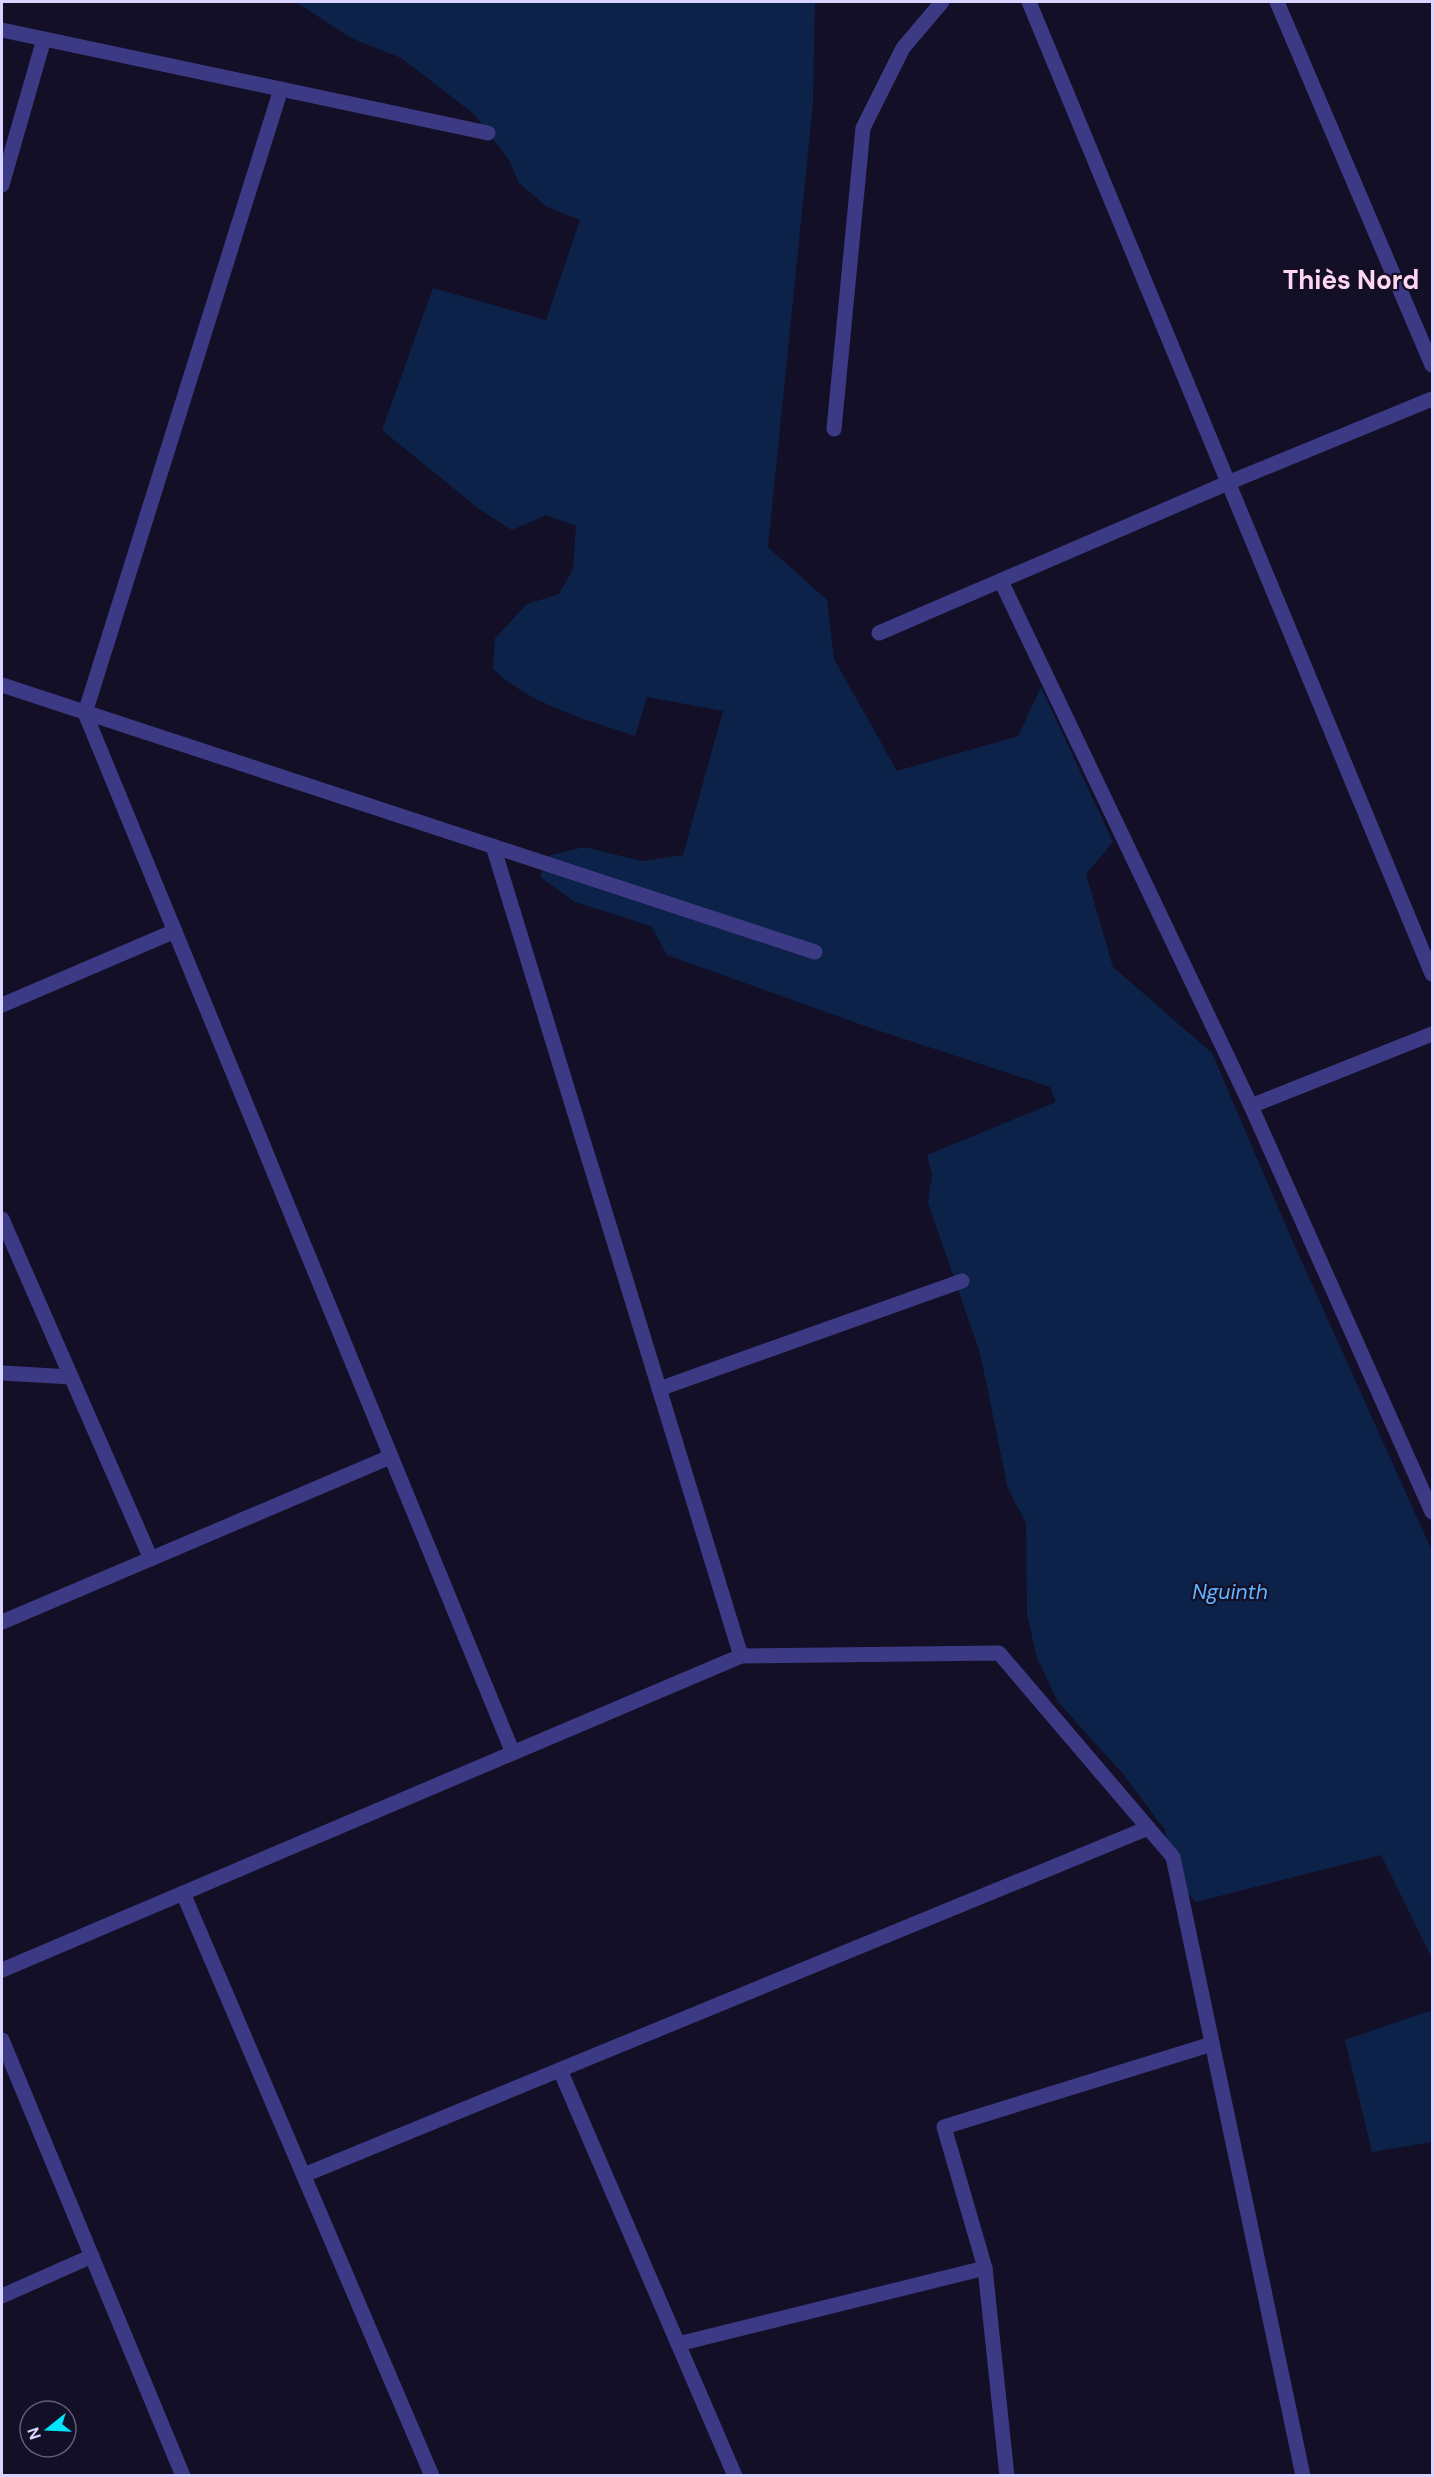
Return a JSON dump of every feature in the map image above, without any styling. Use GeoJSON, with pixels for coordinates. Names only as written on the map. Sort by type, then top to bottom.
{"type":"FeatureCollection","features":[{"type":"Feature","properties":{"kind":"street"},"geometry":{"type":"LineString","coordinates":[[834,429],[862,128],[903,48],[942,2]]}},
{"type":"Feature","properties":{"kind":"street"},"geometry":{"type":"LineString","coordinates":[[1029,2],[1230,482],[1432,974]]}},
{"type":"Feature","properties":{"kind":"street"},"geometry":{"type":"LineString","coordinates":[[1277,2],[1432,365]]}},
{"type":"Feature","properties":{"kind":"street"},"geometry":{"type":"LineString","coordinates":[[2,30],[488,133]]}},
{"type":"Feature","properties":{"kind":"street"},"geometry":{"type":"LineString","coordinates":[[2,185],[44,39]]}},
{"type":"Feature","properties":{"kind":"street"},"geometry":{"type":"LineString","coordinates":[[281,89],[85,713],[513,1754]]}},
{"type":"Feature","properties":{"kind":"street"},"geometry":{"type":"LineString","coordinates":[[879,633],[1230,482],[1432,399]]}},
{"type":"Feature","properties":{"kind":"street"},"geometry":{"type":"LineString","coordinates":[[1001,581],[1251,1106],[1432,1512]]}},
{"type":"Feature","properties":{"kind":"street"},"geometry":{"type":"LineString","coordinates":[[2,685],[815,952]]}},
{"type":"Feature","properties":{"kind":"street"},"geometry":{"type":"LineString","coordinates":[[493,846],[741,1656]]}},
{"type":"Feature","properties":{"kind":"street"},"geometry":{"type":"LineString","coordinates":[[2,1005],[175,931]]}},
{"type":"Feature","properties":{"kind":"street"},"geometry":{"type":"LineString","coordinates":[[1251,1106],[1432,1034]]}},
{"type":"Feature","properties":{"kind":"street"},"geometry":{"type":"LineString","coordinates":[[2,1219],[151,1559]]}},
{"type":"Feature","properties":{"kind":"street"},"geometry":{"type":"LineString","coordinates":[[659,1389],[962,1281]]}},
{"type":"Feature","properties":{"kind":"street"},"geometry":{"type":"LineString","coordinates":[[2,1373],[71,1377]]}},
{"type":"Feature","properties":{"kind":"street"},"geometry":{"type":"LineString","coordinates":[[2,1622],[390,1457]]}},
{"type":"Feature","properties":{"kind":"street"},"geometry":{"type":"LineString","coordinates":[[2,1970],[741,1656],[999,1653],[1173,1857],[1303,2475]]}},
{"type":"Feature","properties":{"kind":"street"},"geometry":{"type":"LineString","coordinates":[[304,2175],[1148,1828]]}},
{"type":"Feature","properties":{"kind":"street"},"geometry":{"type":"LineString","coordinates":[[183,1893],[432,2475]]}},
{"type":"Feature","properties":{"kind":"street"},"geometry":{"type":"LineString","coordinates":[[2,2040],[183,2475]]}},
{"type":"Feature","properties":{"kind":"street"},"geometry":{"type":"LineString","coordinates":[[1007,2475],[985,2268],[944,2127],[1212,2044]]}},
{"type":"Feature","properties":{"kind":"street"},"geometry":{"type":"LineString","coordinates":[[560,2070],[735,2475]]}},
{"type":"Feature","properties":{"kind":"street"},"geometry":{"type":"LineString","coordinates":[[2,2296],[92,2256]]}},
{"type":"Feature","properties":{"kind":"street"},"geometry":{"type":"LineString","coordinates":[[678,2344],[985,2268]]}},
{"type":"Feature","properties":{"kind":"water","name":"Nguinth"},"geometry":{"type":"Polygon","coordinates":[[[296,2],[815,2],[813,103],[768,547],[827,600],[834,659],[897,771],[1018,736],[1041,687],[1113,842],[1086,874],[1113,967],[1212,1053],[1289,1233],[1432,1551],[1432,1958],[1381,1855],[1196,1902],[1169,1873],[1165,1830],[1123,1774],[1058,1702],[1036,1656],[1027,1613],[1026,1523],[1008,1489],[980,1353],[928,1203],[932,1174],[927,1155],[1056,1102],[1050,1087],[862,1025],[667,955],[651,926],[575,902],[540,877],[547,856],[584,847],[642,861],[683,855],[723,711],[647,697],[635,736],[542,702],[508,682],[493,669],[495,638],[527,604],[559,594],[573,569],[576,526],[546,515],[512,530],[479,509],[382,430],[433,288],[546,320],[580,220],[547,207],[519,183],[509,160],[474,114],[401,58],[351,38],[296,2]]]}},
{"type":"Feature","properties":{"kind":"water"},"geometry":{"type":"Polygon","coordinates":[[[1432,2010],[1432,2142],[1372,2152],[1345,2040],[1432,2010]]]}},
{"type":"Feature","properties":{"kind":"district","name":"Thiès Nord"},"geometry":{"type":"Point","coordinates":[1351,280]}}]}
